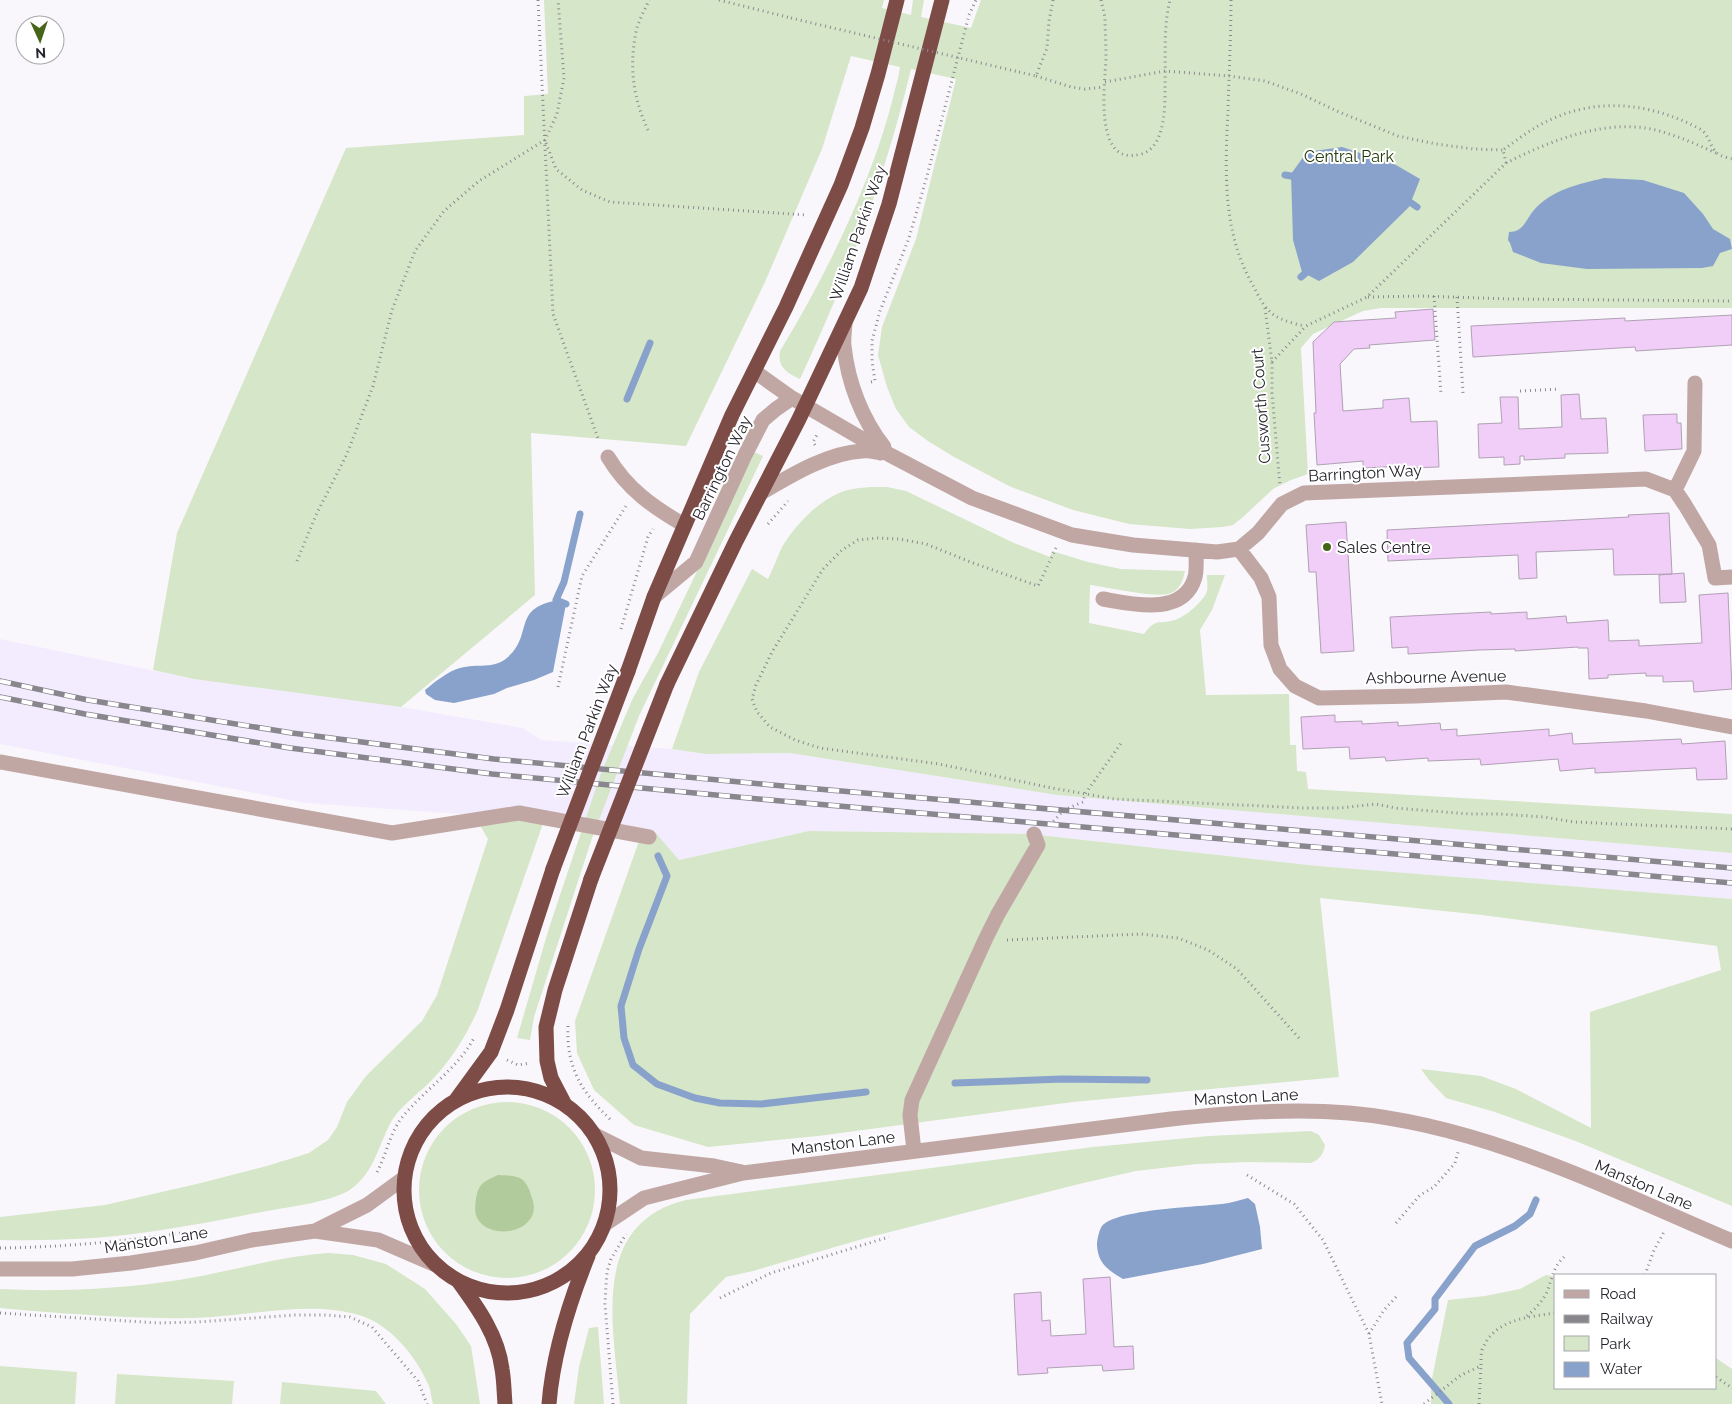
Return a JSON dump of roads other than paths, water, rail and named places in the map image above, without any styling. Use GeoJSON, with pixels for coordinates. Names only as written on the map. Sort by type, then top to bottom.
{"type":"FeatureCollection","features":[{"type":"Feature","properties":{"kind":"highway","name":"William Parkin Way"},"geometry":{"type":"LineString","coordinates":[[455,1101],[490,1052],[507,1010],[553,869],[654,597],[732,416],[786,307],[841,185],[862,128],[897,0]]}},
{"type":"Feature","properties":{"kind":"highway","name":"William Parkin Way"},"geometry":{"type":"LineString","coordinates":[[564,1103],[551,1078],[546,1027],[555,990],[591,879],[667,684],[736,541],[805,406],[861,288],[888,204],[942,0]]}},
{"type":"Feature","properties":{"kind":"highway"},"geometry":{"type":"LineString","coordinates":[[505,1404],[502,1368],[498,1350],[479,1309],[459,1282],[436,1265],[416,1240],[406,1210],[404,1178],[413,1148],[430,1122],[455,1101],[481,1090],[509,1087],[538,1092],[564,1103],[581,1117],[595,1134],[607,1163],[610,1186],[611,1194],[605,1224],[588,1254],[573,1294],[563,1330],[554,1365],[550,1404]]}},
{"type":"Feature","properties":{"kind":"highway"},"geometry":{"type":"LineString","coordinates":[[459,1282],[491,1292],[513,1294],[539,1289],[558,1280],[588,1254]]}},
{"type":"Feature","properties":{"kind":"street"},"geometry":{"type":"LineString","coordinates":[[846,321],[844,344],[849,372],[858,402],[871,431],[890,455]]}},
{"type":"Feature","properties":{"kind":"street"},"geometry":{"type":"LineString","coordinates":[[754,371],[805,406],[890,455],[972,498],[1063,532],[1133,545],[1217,552],[1239,549]]}},
{"type":"Feature","properties":{"kind":"street"},"geometry":{"type":"LineString","coordinates":[[1695,383],[1694,451],[1675,490],[1710,545],[1715,578],[1732,577]]}},
{"type":"Feature","properties":{"kind":"street","name":"Barrington Way"},"geometry":{"type":"LineString","coordinates":[[654,597],[696,562],[745,455],[764,420],[792,398]]}},
{"type":"Feature","properties":{"kind":"street"},"geometry":{"type":"LineString","coordinates":[[761,493],[799,471],[834,457],[863,450],[890,455]]}},
{"type":"Feature","properties":{"kind":"street"},"geometry":{"type":"LineString","coordinates":[[608,457],[617,473],[649,504],[684,525]]}},
{"type":"Feature","properties":{"kind":"street","name":"Barrington Way"},"geometry":{"type":"LineString","coordinates":[[1239,549],[1258,533],[1282,504],[1304,492],[1646,479],[1675,490]]}},
{"type":"Feature","properties":{"kind":"street","name":"Ashbourne Avenue"},"geometry":{"type":"LineString","coordinates":[[1239,549],[1262,578],[1269,597],[1271,646],[1280,669],[1294,686],[1319,698],[1506,692],[1646,711],[1732,727]]}},
{"type":"Feature","properties":{"kind":"street"},"geometry":{"type":"LineString","coordinates":[[1103,599],[1145,606],[1170,603],[1186,594],[1195,578],[1196,550]]}},
{"type":"Feature","properties":{"kind":"street"},"geometry":{"type":"LineString","coordinates":[[0,762],[392,833],[519,813],[649,837]]}},
{"type":"Feature","properties":{"kind":"street"},"geometry":{"type":"LineString","coordinates":[[914,1151],[910,1115],[912,1100],[986,938],[1038,845],[1034,834]]}},
{"type":"Feature","properties":{"kind":"street","name":"Manston Lane"},"geometry":{"type":"LineString","coordinates":[[605,1224],[644,1198],[743,1173],[1172,1119],[1242,1112],[1314,1111],[1350,1113],[1398,1120],[1463,1135],[1541,1161],[1732,1241]]}},
{"type":"Feature","properties":{"kind":"street","name":"Manston Lane"},"geometry":{"type":"LineString","coordinates":[[595,1134],[641,1158],[714,1166],[743,1173]]}},
{"type":"Feature","properties":{"kind":"street","name":"Manston Lane"},"geometry":{"type":"LineString","coordinates":[[315,1231],[367,1205],[404,1178]]}},
{"type":"Feature","properties":{"kind":"street","name":"Manston Lane"},"geometry":{"type":"LineString","coordinates":[[0,1269],[72,1269],[131,1263],[195,1253],[252,1240],[315,1231],[378,1240],[436,1265]]}},
{"type":"Feature","properties":{"kind":"water"},"geometry":{"type":"Polygon","coordinates":[[[1342,147],[1396,165],[1420,179],[1409,207],[1353,262],[1319,281],[1302,272],[1293,240],[1291,174],[1307,152],[1342,147]]]}},
{"type":"Feature","properties":{"kind":"water"},"geometry":{"type":"Polygon","coordinates":[[[1604,178],[1643,180],[1684,193],[1703,214],[1713,229],[1730,239],[1732,249],[1720,253],[1713,266],[1702,268],[1587,269],[1541,263],[1513,252],[1508,240],[1509,232],[1518,230],[1541,203],[1566,189],[1604,178]]]}},
{"type":"Feature","properties":{"kind":"water"},"geometry":{"type":"Polygon","coordinates":[[[560,600],[566,604],[553,672],[494,694],[454,703],[435,700],[426,694],[425,690],[455,669],[497,664],[503,661],[516,648],[529,615],[535,609],[545,604],[560,600]]]}},
{"type":"Feature","properties":{"kind":"water"},"geometry":{"type":"Polygon","coordinates":[[[1248,1198],[1255,1204],[1262,1249],[1203,1264],[1123,1279],[1108,1269],[1099,1257],[1097,1245],[1099,1232],[1102,1226],[1110,1220],[1140,1212],[1222,1204],[1248,1198]]]}},
{"type":"Feature","properties":{"kind":"waterway"},"geometry":{"type":"LineString","coordinates":[[1285,175],[1297,177]]}},
{"type":"Feature","properties":{"kind":"waterway"},"geometry":{"type":"LineString","coordinates":[[1407,200],[1417,207]]}},
{"type":"Feature","properties":{"kind":"waterway"},"geometry":{"type":"LineString","coordinates":[[1301,277],[1309,270]]}},
{"type":"Feature","properties":{"kind":"waterway"},"geometry":{"type":"LineString","coordinates":[[627,399],[650,343]]}},
{"type":"Feature","properties":{"kind":"waterway"},"geometry":{"type":"LineString","coordinates":[[566,604],[556,600],[564,582],[580,514]]}},
{"type":"Feature","properties":{"kind":"waterway"},"geometry":{"type":"LineString","coordinates":[[658,856],[667,876],[639,949],[621,1006],[624,1038],[633,1065],[657,1084],[695,1098],[720,1103],[761,1104],[866,1092]]}},
{"type":"Feature","properties":{"kind":"waterway"},"geometry":{"type":"LineString","coordinates":[[955,1083],[1062,1079],[1147,1080]]}},
{"type":"Feature","properties":{"kind":"waterway"},"geometry":{"type":"LineString","coordinates":[[1449,1404],[1409,1358],[1407,1343],[1435,1309],[1435,1299],[1475,1246],[1515,1226],[1530,1214],[1536,1200]]}},
{"type":"Feature","properties":{"kind":"railway"},"geometry":{"type":"LineString","coordinates":[[0,681],[88,700],[292,733],[494,759],[783,786],[1732,868]]}},
{"type":"Feature","properties":{"kind":"railway"},"geometry":{"type":"LineString","coordinates":[[0,697],[85,714],[290,748],[492,774],[781,801],[1732,883]]}},
{"type":"Feature","properties":{"kind":"place","name":"Sales Centre"},"geometry":{"type":"Point","coordinates":[1327,547]}},
{"type":"Feature","properties":{"kind":"park label","name":"Central Park"},"geometry":{"type":"Point","coordinates":[1349,156]}}]}
